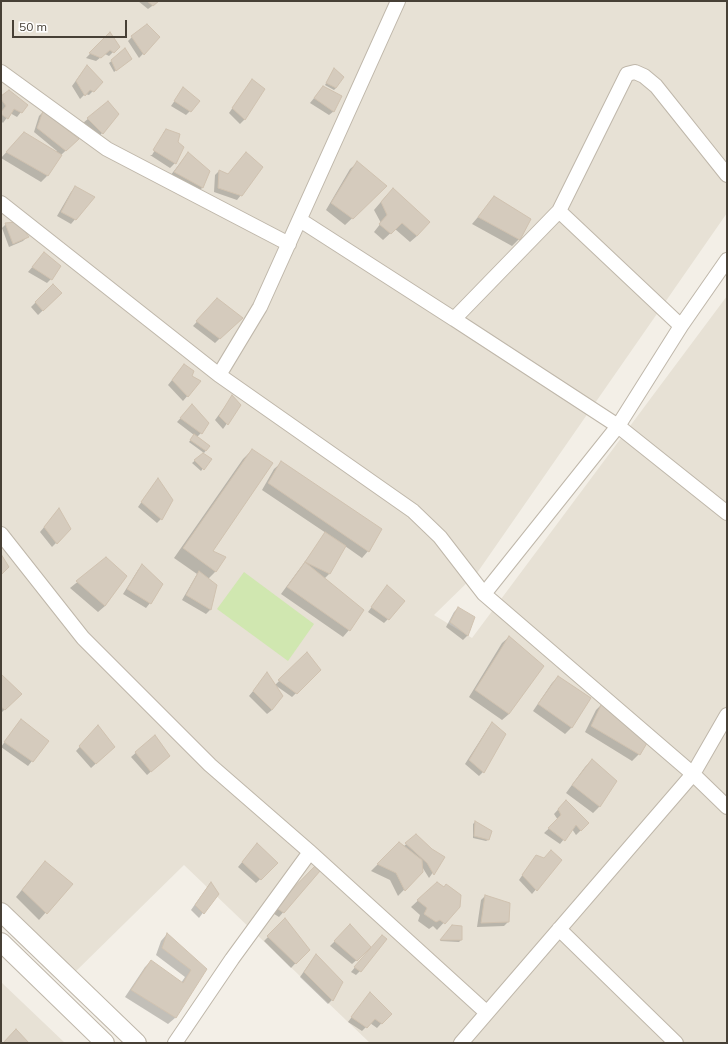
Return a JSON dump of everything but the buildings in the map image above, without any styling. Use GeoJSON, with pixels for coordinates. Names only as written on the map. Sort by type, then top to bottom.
{"type":"FeatureCollection","features":[{"type":"Feature","properties":{"kind":"street"},"geometry":{"type":"LineString","coordinates":[[219,375],[260,307],[398,1]]}},
{"type":"Feature","properties":{"kind":"street"},"geometry":{"type":"LineString","coordinates":[[1,72],[107,149],[289,244]]}},
{"type":"Feature","properties":{"kind":"street"},"geometry":{"type":"LineString","coordinates":[[454,319],[559,211],[627,74],[635,72],[644,76],[656,86],[727,175]]}},
{"type":"Feature","properties":{"kind":"street"},"geometry":{"type":"LineString","coordinates":[[1,203],[219,375],[413,511],[440,537],[484,594],[693,774],[727,807]]}},
{"type":"Feature","properties":{"kind":"street"},"geometry":{"type":"LineString","coordinates":[[559,211],[681,326]]}},
{"type":"Feature","properties":{"kind":"street"},"geometry":{"type":"LineString","coordinates":[[300,220],[618,426],[727,512]]}},
{"type":"Feature","properties":{"kind":"street"},"geometry":{"type":"LineString","coordinates":[[484,594],[618,426],[681,326],[727,260]]}},
{"type":"Feature","properties":{"kind":"street"},"geometry":{"type":"LineString","coordinates":[[1,534],[83,638],[210,766],[310,852],[486,1012]]}},
{"type":"Feature","properties":{"kind":"street"},"geometry":{"type":"LineString","coordinates":[[461,1043],[486,1012],[693,774],[727,715]]}},
{"type":"Feature","properties":{"kind":"street"},"geometry":{"type":"LineString","coordinates":[[175,1043],[232,959],[310,852]]}},
{"type":"Feature","properties":{"kind":"street"},"geometry":{"type":"LineString","coordinates":[[1,912],[137,1043]]}},
{"type":"Feature","properties":{"kind":"street"},"geometry":{"type":"LineString","coordinates":[[558,929],[676,1043]]}},
{"type":"Feature","properties":{"kind":"street"},"geometry":{"type":"LineString","coordinates":[[1,942],[105,1043]]}},
{"type":"Feature","properties":{"kind":"shaded area"},"geometry":{"type":"Polygon","coordinates":[[[1,1],[727,1],[727,213],[477,573],[434,615],[472,638],[727,296],[727,1043],[370,1043],[184,865],[72,975],[1,907],[1,1]]]}},
{"type":"Feature","properties":{"kind":"shaded area"},"geometry":{"type":"Polygon","coordinates":[[[1,982],[65,1043],[1,1043],[1,982]]]}},
{"type":"Feature","properties":{"kind":"green space"},"geometry":{"type":"Polygon","coordinates":[[[244,572],[314,624],[288,661],[217,609],[244,572]]]}}]}
